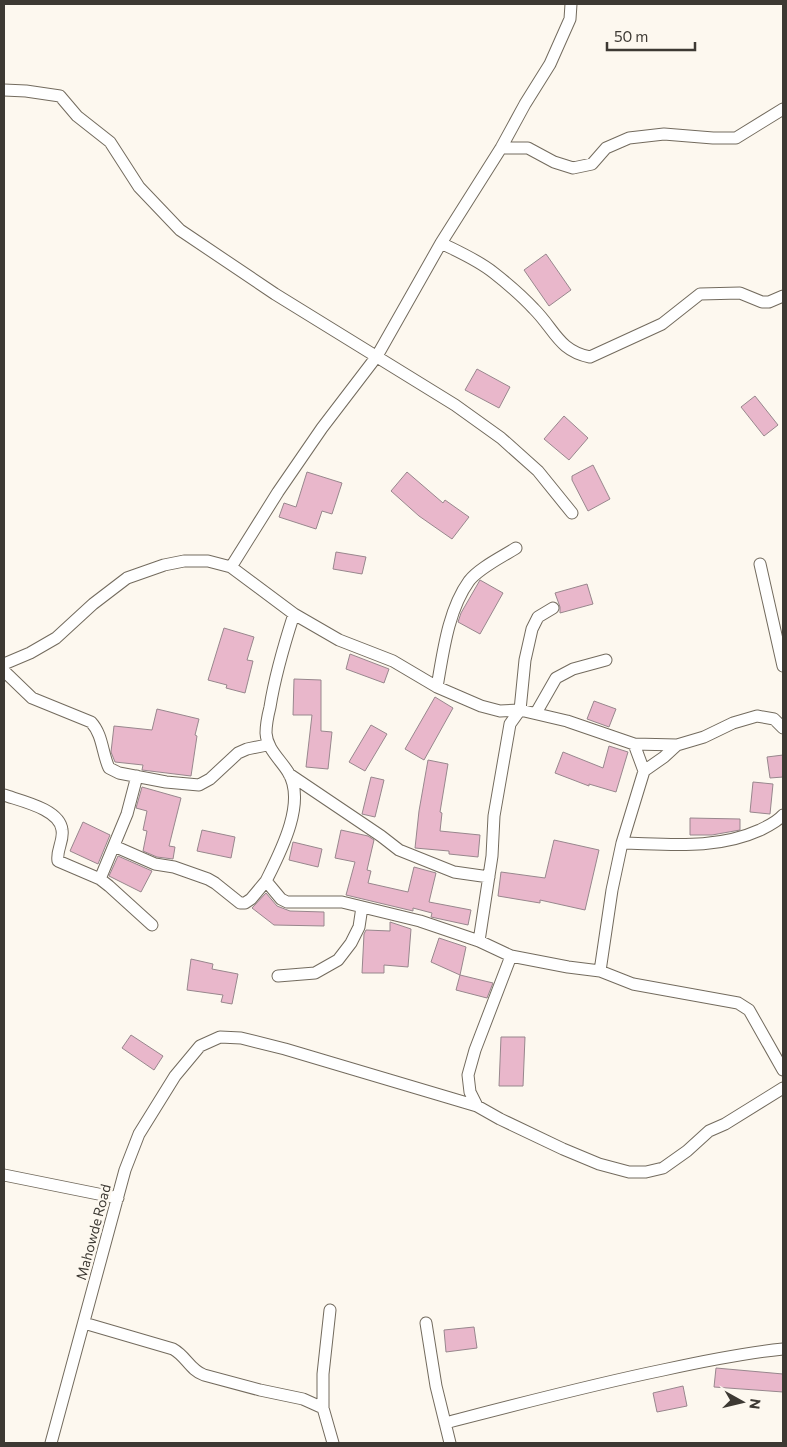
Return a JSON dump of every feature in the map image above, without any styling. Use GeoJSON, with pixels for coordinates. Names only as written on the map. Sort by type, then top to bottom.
{"type":"FeatureCollection","features":[{"type":"Feature","properties":{"kind":"street"},"geometry":{"type":"LineString","coordinates":[[230,567],[322,428],[377,356],[441,243],[501,148],[550,64],[570,19],[571,4]]}},
{"type":"Feature","properties":{"kind":"street"},"geometry":{"type":"LineString","coordinates":[[4,90],[60,96],[77,116],[110,142],[139,187],[180,230],[275,294],[455,404],[501,438],[538,471],[572,513]]}},
{"type":"Feature","properties":{"kind":"street"},"geometry":{"type":"LineString","coordinates":[[501,148],[528,148],[554,162],[573,168],[592,164],[606,148],[629,138],[664,134],[736,138],[783,109]]}},
{"type":"Feature","properties":{"kind":"street"},"geometry":{"type":"LineString","coordinates":[[441,243],[475,259],[493,272],[535,309],[567,349],[590,358],[662,324],[700,294],[740,293],[762,302],[782,299]]}},
{"type":"Feature","properties":{"kind":"street"},"geometry":{"type":"LineString","coordinates":[[437,687],[448,628],[470,580],[491,563],[516,548]]}},
{"type":"Feature","properties":{"kind":"street"},"geometry":{"type":"LineString","coordinates":[[4,664],[30,653],[56,638],[93,604],[127,578],[164,565],[184,561],[208,561],[230,567],[294,614],[339,640],[393,661],[437,687],[481,706],[500,711],[520,710],[566,720],[634,744],[677,745],[704,737],[757,716],[778,717],[783,728]]}},
{"type":"Feature","properties":{"kind":"street"},"geometry":{"type":"LineString","coordinates":[[760,564],[783,666]]}},
{"type":"Feature","properties":{"kind":"street"},"geometry":{"type":"LineString","coordinates":[[479,941],[489,877],[494,816],[507,737],[510,724],[520,710],[525,660],[532,629],[538,617],[553,608]]}},
{"type":"Feature","properties":{"kind":"street"},"geometry":{"type":"LineString","coordinates":[[114,846],[155,864],[174,867],[202,877],[215,883],[240,903],[245,903],[251,899],[266,881],[289,827],[294,809],[294,789],[289,774],[267,744],[266,731],[278,663],[294,614]]}},
{"type":"Feature","properties":{"kind":"street"},"geometry":{"type":"LineString","coordinates":[[536,713],[556,678],[573,669],[606,660]]}},
{"type":"Feature","properties":{"kind":"street"},"geometry":{"type":"LineString","coordinates":[[4,671],[32,698],[91,722],[97,728],[101,739],[103,756],[108,768],[119,773],[199,786],[210,779],[238,753],[267,744]]}},
{"type":"Feature","properties":{"kind":"street"},"geometry":{"type":"LineString","coordinates":[[600,971],[612,890],[622,843],[644,771],[634,744]]}},
{"type":"Feature","properties":{"kind":"street"},"geometry":{"type":"LineString","coordinates":[[644,771],[677,745]]}},
{"type":"Feature","properties":{"kind":"street"},"geometry":{"type":"LineString","coordinates":[[289,774],[382,836],[399,850],[454,872],[489,877]]}},
{"type":"Feature","properties":{"kind":"street"},"geometry":{"type":"LineString","coordinates":[[100,879],[127,814],[137,776]]}},
{"type":"Feature","properties":{"kind":"street"},"geometry":{"type":"LineString","coordinates":[[4,795],[53,814],[60,822],[62,830],[57,854],[58,861],[100,879],[152,925]]}},
{"type":"Feature","properties":{"kind":"street"},"geometry":{"type":"LineString","coordinates":[[622,843],[710,844],[753,834],[768,827],[783,815]]}},
{"type":"Feature","properties":{"kind":"street"},"geometry":{"type":"LineString","coordinates":[[266,881],[281,899],[287,902],[342,902],[420,921],[479,941],[511,956],[600,971],[633,984],[738,1003],[749,1010],[783,1070]]}},
{"type":"Feature","properties":{"kind":"street"},"geometry":{"type":"LineString","coordinates":[[278,976],[315,973],[338,960],[352,943],[359,927],[362,907]]}},
{"type":"Feature","properties":{"kind":"street"},"geometry":{"type":"LineString","coordinates":[[511,956],[475,1050],[468,1075],[470,1092],[477,1106],[563,1149],[599,1164],[629,1172],[646,1172],[663,1168],[687,1151],[709,1131],[725,1124],[783,1088]]}},
{"type":"Feature","properties":{"kind":"street","name":"Mahowde Road"},"geometry":{"type":"LineString","coordinates":[[51,1443],[125,1170],[139,1134],[175,1076],[200,1046],[220,1037],[241,1038],[285,1049],[477,1106]]}},
{"type":"Feature","properties":{"kind":"street"},"geometry":{"type":"LineString","coordinates":[[4,1175],[118,1198]]}},
{"type":"Feature","properties":{"kind":"street"},"geometry":{"type":"LineString","coordinates":[[330,1310],[323,1374],[323,1408],[332,1443]]}},
{"type":"Feature","properties":{"kind":"street"},"geometry":{"type":"LineString","coordinates":[[84,1322],[173,1349],[181,1354],[195,1372],[260,1390],[303,1399],[323,1408]]}},
{"type":"Feature","properties":{"kind":"street"},"geometry":{"type":"LineString","coordinates":[[426,1324],[436,1386],[450,1443]]}},
{"type":"Feature","properties":{"kind":"street"},"geometry":{"type":"LineString","coordinates":[[445,1423],[563,1392],[638,1375],[744,1353],[783,1349]]}},
{"type":"Feature","properties":{"kind":"building"},"geometry":{"type":"Polygon","coordinates":[[[546,254],[571,290],[549,306],[524,270],[546,254]]]}},
{"type":"Feature","properties":{"kind":"building"},"geometry":{"type":"Polygon","coordinates":[[[477,369],[510,387],[499,408],[465,390],[477,369]]]}},
{"type":"Feature","properties":{"kind":"building"},"geometry":{"type":"Polygon","coordinates":[[[755,396],[778,425],[764,436],[741,407],[755,396]]]}},
{"type":"Feature","properties":{"kind":"building"},"geometry":{"type":"Polygon","coordinates":[[[564,416],[588,438],[569,460],[544,439],[564,416]]]}},
{"type":"Feature","properties":{"kind":"building"},"geometry":{"type":"Polygon","coordinates":[[[593,465],[610,499],[588,511],[572,480],[572,476],[593,465]]]}},
{"type":"Feature","properties":{"kind":"building"},"geometry":{"type":"Polygon","coordinates":[[[307,472],[342,483],[332,514],[322,511],[316,529],[279,517],[284,503],[296,507],[307,472]]]}},
{"type":"Feature","properties":{"kind":"building"},"geometry":{"type":"Polygon","coordinates":[[[407,472],[443,503],[445,500],[469,517],[452,539],[419,516],[391,491],[407,472]]]}},
{"type":"Feature","properties":{"kind":"building"},"geometry":{"type":"Polygon","coordinates":[[[336,552],[366,557],[362,574],[333,569],[336,552]]]}},
{"type":"Feature","properties":{"kind":"building"},"geometry":{"type":"Polygon","coordinates":[[[480,580],[503,593],[480,634],[458,622],[461,613],[480,580]]]}},
{"type":"Feature","properties":{"kind":"building"},"geometry":{"type":"Polygon","coordinates":[[[587,584],[593,604],[560,613],[555,593],[587,584]]]}},
{"type":"Feature","properties":{"kind":"building"},"geometry":{"type":"Polygon","coordinates":[[[224,628],[254,637],[247,660],[253,661],[245,693],[226,688],[227,685],[208,680],[224,628]]]}},
{"type":"Feature","properties":{"kind":"building"},"geometry":{"type":"Polygon","coordinates":[[[350,654],[389,669],[384,683],[346,669],[350,654]]]}},
{"type":"Feature","properties":{"kind":"building"},"geometry":{"type":"Polygon","coordinates":[[[294,679],[321,680],[321,731],[332,732],[328,769],[306,767],[312,715],[293,715],[294,679]]]}},
{"type":"Feature","properties":{"kind":"building"},"geometry":{"type":"Polygon","coordinates":[[[435,697],[453,708],[424,760],[405,749],[435,697]]]}},
{"type":"Feature","properties":{"kind":"building"},"geometry":{"type":"Polygon","coordinates":[[[594,701],[616,709],[609,727],[587,719],[594,701]]]}},
{"type":"Feature","properties":{"kind":"building"},"geometry":{"type":"Polygon","coordinates":[[[157,709],[199,719],[195,735],[197,736],[191,776],[142,770],[143,765],[115,762],[111,752],[114,726],[152,730],[157,709]]]}},
{"type":"Feature","properties":{"kind":"building"},"geometry":{"type":"Polygon","coordinates":[[[371,725],[387,734],[365,771],[349,762],[371,725]]]}},
{"type":"Feature","properties":{"kind":"building"},"geometry":{"type":"Polygon","coordinates":[[[609,746],[628,752],[616,792],[589,784],[589,786],[555,773],[563,752],[603,768],[609,746]]]}},
{"type":"Feature","properties":{"kind":"building"},"geometry":{"type":"Polygon","coordinates":[[[783,755],[783,777],[770,778],[767,757],[783,755]]]}},
{"type":"Feature","properties":{"kind":"building"},"geometry":{"type":"Polygon","coordinates":[[[428,760],[448,764],[440,812],[442,813],[440,831],[480,835],[478,857],[449,854],[449,851],[415,848],[428,760]]]}},
{"type":"Feature","properties":{"kind":"building"},"geometry":{"type":"Polygon","coordinates":[[[371,777],[384,780],[375,817],[362,814],[371,777]]]}},
{"type":"Feature","properties":{"kind":"building"},"geometry":{"type":"Polygon","coordinates":[[[753,782],[773,784],[770,814],[750,812],[753,782]]]}},
{"type":"Feature","properties":{"kind":"building"},"geometry":{"type":"Polygon","coordinates":[[[142,787],[181,798],[169,846],[175,847],[173,859],[157,857],[143,851],[147,831],[143,830],[147,811],[136,808],[142,787]]]}},
{"type":"Feature","properties":{"kind":"building"},"geometry":{"type":"Polygon","coordinates":[[[690,818],[740,819],[740,830],[712,835],[690,835],[690,818]]]}},
{"type":"Feature","properties":{"kind":"building"},"geometry":{"type":"Polygon","coordinates":[[[83,822],[110,835],[98,864],[70,851],[83,822]]]}},
{"type":"Feature","properties":{"kind":"building"},"geometry":{"type":"Polygon","coordinates":[[[202,830],[235,837],[231,858],[197,851],[202,830]]]}},
{"type":"Feature","properties":{"kind":"building"},"geometry":{"type":"Polygon","coordinates":[[[341,830],[368,836],[374,840],[367,870],[371,871],[368,883],[408,892],[414,867],[436,873],[429,902],[471,910],[468,925],[431,917],[432,913],[413,908],[413,911],[346,895],[355,862],[335,858],[341,830]]]}},
{"type":"Feature","properties":{"kind":"building"},"geometry":{"type":"Polygon","coordinates":[[[554,840],[599,850],[585,910],[540,900],[540,903],[498,896],[501,872],[545,878],[554,840]]]}},
{"type":"Feature","properties":{"kind":"building"},"geometry":{"type":"Polygon","coordinates":[[[293,842],[322,849],[318,867],[289,860],[293,842]]]}},
{"type":"Feature","properties":{"kind":"building"},"geometry":{"type":"Polygon","coordinates":[[[118,856],[152,871],[141,892],[109,876],[118,856]]]}},
{"type":"Feature","properties":{"kind":"building"},"geometry":{"type":"Polygon","coordinates":[[[266,893],[277,906],[290,911],[324,912],[324,926],[274,925],[252,908],[266,893]]]}},
{"type":"Feature","properties":{"kind":"building"},"geometry":{"type":"Polygon","coordinates":[[[390,922],[411,929],[408,967],[384,965],[384,973],[362,973],[364,934],[366,930],[390,931],[390,922]]]}},
{"type":"Feature","properties":{"kind":"building"},"geometry":{"type":"Polygon","coordinates":[[[439,938],[466,947],[460,975],[431,962],[439,938]]]}},
{"type":"Feature","properties":{"kind":"building"},"geometry":{"type":"Polygon","coordinates":[[[191,959],[213,964],[212,969],[238,974],[232,1004],[221,1002],[223,995],[187,990],[191,959]]]}},
{"type":"Feature","properties":{"kind":"building"},"geometry":{"type":"Polygon","coordinates":[[[460,975],[493,983],[487,998],[456,990],[460,975]]]}},
{"type":"Feature","properties":{"kind":"building"},"geometry":{"type":"Polygon","coordinates":[[[131,1035],[163,1056],[154,1070],[122,1048],[131,1035]]]}},
{"type":"Feature","properties":{"kind":"building"},"geometry":{"type":"Polygon","coordinates":[[[501,1037],[525,1037],[523,1086],[499,1086],[501,1037]]]}},
{"type":"Feature","properties":{"kind":"building"},"geometry":{"type":"Polygon","coordinates":[[[474,1327],[477,1348],[446,1352],[444,1330],[474,1327]]]}},
{"type":"Feature","properties":{"kind":"building"},"geometry":{"type":"Polygon","coordinates":[[[716,1368],[783,1374],[783,1392],[714,1387],[716,1368]]]}},
{"type":"Feature","properties":{"kind":"building"},"geometry":{"type":"Polygon","coordinates":[[[683,1386],[687,1406],[657,1412],[653,1393],[683,1386]]]}}]}
